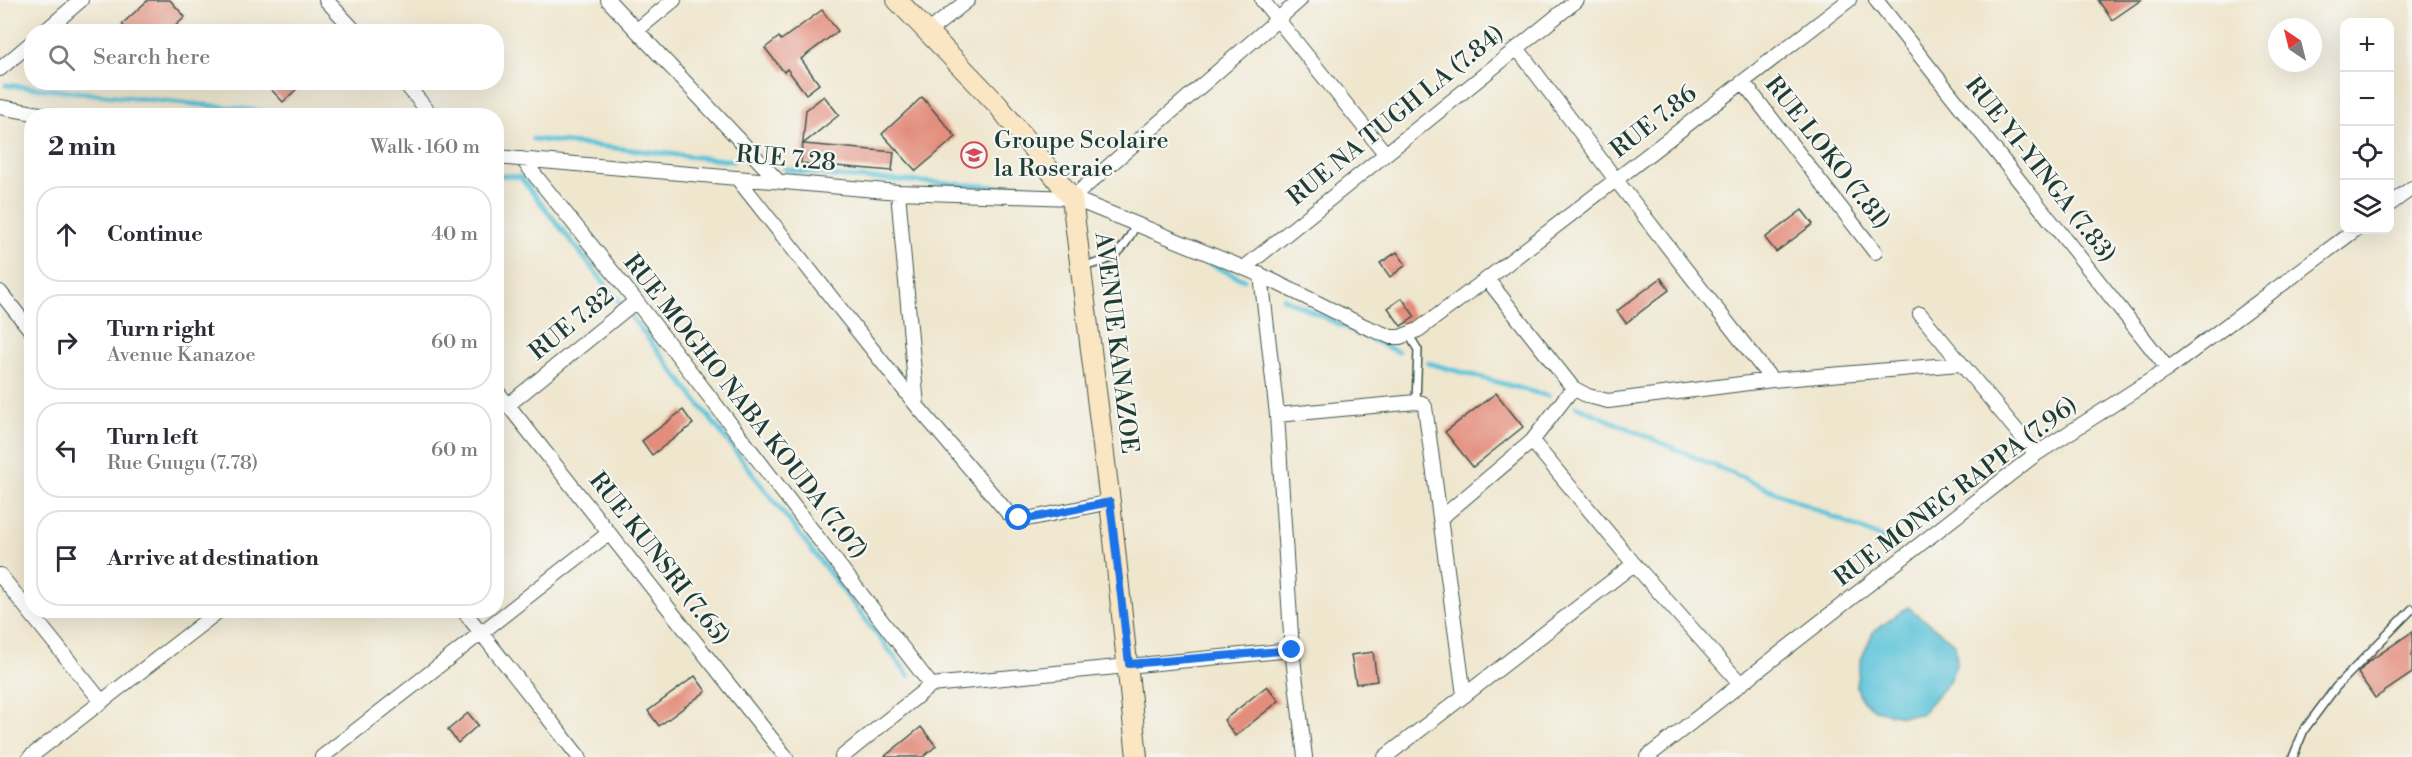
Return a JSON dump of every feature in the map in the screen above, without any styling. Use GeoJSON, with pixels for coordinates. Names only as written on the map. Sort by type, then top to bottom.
{"type":"FeatureCollection","features":[{"type":"Feature","properties":{"kind":"street"},"geometry":{"type":"LineString","coordinates":[[53,24],[81,0]]}},
{"type":"Feature","properties":{"kind":"street"},"geometry":{"type":"LineString","coordinates":[[326,0],[348,24]]}},
{"type":"Feature","properties":{"kind":"street"},"geometry":{"type":"LineString","coordinates":[[608,0],[778,181]]}},
{"type":"Feature","properties":{"kind":"street"},"geometry":{"type":"LineString","coordinates":[[637,30],[674,0]]}},
{"type":"Feature","properties":{"kind":"street"},"geometry":{"type":"LineString","coordinates":[[897,0],[997,104],[1072,198],[1261,275],[1391,337],[1409,335]]}},
{"type":"Feature","properties":{"kind":"street"},"geometry":{"type":"LineString","coordinates":[[928,31],[968,0]]}},
{"type":"Feature","properties":{"kind":"street"},"geometry":{"type":"LineString","coordinates":[[1262,0],[1385,153]]}},
{"type":"Feature","properties":{"kind":"street"},"geometry":{"type":"LineString","coordinates":[[1072,198],[1300,0]]}},
{"type":"Feature","properties":{"kind":"street","name":"RUE NA TUGH LA (7.84)"},"geometry":{"type":"LineString","coordinates":[[1244,268],[1577,0]]}},
{"type":"Feature","properties":{"kind":"street","name":"RUE 7.86"},"geometry":{"type":"LineString","coordinates":[[1409,335],[1487,279],[1849,0]]}},
{"type":"Feature","properties":{"kind":"street","name":"RUE YI-YINGA (7.83)"},"geometry":{"type":"LineString","coordinates":[[1876,0],[2168,369]]}},
{"type":"Feature","properties":{"kind":"street"},"geometry":{"type":"LineString","coordinates":[[1517,48],[1616,180],[1772,380]]}},
{"type":"Feature","properties":{"kind":"street"},"geometry":{"type":"LineString","coordinates":[[0,69],[24,49]]}},
{"type":"Feature","properties":{"kind":"street","name":"RUE LOKO (7.81)"},"geometry":{"type":"LineString","coordinates":[[1743,82],[1875,252]]}},
{"type":"Feature","properties":{"kind":"street"},"geometry":{"type":"LineString","coordinates":[[411,90],[425,108]]}},
{"type":"Feature","properties":{"kind":"street"},"geometry":{"type":"LineString","coordinates":[[0,107],[24,111]]}},
{"type":"Feature","properties":{"kind":"street","name":"RUE 7.28"},"geometry":{"type":"LineString","coordinates":[[504,157],[898,192],[1072,198]]}},
{"type":"Feature","properties":{"kind":"street","name":"RUE MOGHO NABA KOUDA (7.07)"},"geometry":{"type":"LineString","coordinates":[[522,159],[636,302],[931,685]]}},
{"type":"Feature","properties":{"kind":"street"},"geometry":{"type":"LineString","coordinates":[[737,178],[917,406],[1003,508],[1012,515],[1032,518],[1110,502]]}},
{"type":"Feature","properties":{"kind":"street"},"geometry":{"type":"LineString","coordinates":[[2394,201],[2412,188]]}},
{"type":"Feature","properties":{"kind":"street"},"geometry":{"type":"LineString","coordinates":[[898,192],[917,406]]}},
{"type":"Feature","properties":{"kind":"street","name":"AVENUE KANAZOE"},"geometry":{"type":"LineString","coordinates":[[1072,198],[1129,664],[1137,757]]}},
{"type":"Feature","properties":{"kind":"street","name":"RUE MONEG RAPPA (7.96)"},"geometry":{"type":"LineString","coordinates":[[1647,757],[2036,454],[2168,369],[2350,234]]}},
{"type":"Feature","properties":{"kind":"street"},"geometry":{"type":"LineString","coordinates":[[1261,275],[1277,415],[1292,650],[1305,757]]}},
{"type":"Feature","properties":{"kind":"street"},"geometry":{"type":"LineString","coordinates":[[1487,279],[1573,388],[1588,396],[1608,401],[1772,380],[1959,364]]}},
{"type":"Feature","properties":{"kind":"street"},"geometry":{"type":"LineString","coordinates":[[0,292],[24,323]]}},
{"type":"Feature","properties":{"kind":"street","name":"RUE 7.82"},"geometry":{"type":"LineString","coordinates":[[508,405],[636,302]]}},
{"type":"Feature","properties":{"kind":"street"},"geometry":{"type":"LineString","coordinates":[[1920,314],[1959,364],[2036,454]]}},
{"type":"Feature","properties":{"kind":"street"},"geometry":{"type":"LineString","coordinates":[[1441,518],[1532,441],[1573,388]]}},
{"type":"Feature","properties":{"kind":"street","name":"RUE KUNSRI (7.65)"},"geometry":{"type":"LineString","coordinates":[[504,400],[786,757]]}},
{"type":"Feature","properties":{"kind":"street"},"geometry":{"type":"LineString","coordinates":[[1277,415],[1422,403],[1426,411],[1464,695]]}},
{"type":"Feature","properties":{"kind":"street"},"geometry":{"type":"LineString","coordinates":[[1532,441],[1634,564],[1740,683]]}},
{"type":"Feature","properties":{"kind":"street"},"geometry":{"type":"LineString","coordinates":[[504,615],[609,533]]}},
{"type":"Feature","properties":{"kind":"street"},"geometry":{"type":"LineString","coordinates":[[1385,757],[1634,564]]}},
{"type":"Feature","properties":{"kind":"street"},"geometry":{"type":"LineString","coordinates":[[0,575],[24,605]]}},
{"type":"Feature","properties":{"kind":"street"},"geometry":{"type":"LineString","coordinates":[[35,618],[102,702]]}},
{"type":"Feature","properties":{"kind":"street"},"geometry":{"type":"LineString","coordinates":[[30,757],[210,618]]}},
{"type":"Feature","properties":{"kind":"street"},"geometry":{"type":"LineString","coordinates":[[469,618],[575,756]]}},
{"type":"Feature","properties":{"kind":"street"},"geometry":{"type":"LineString","coordinates":[[322,757],[500,618]]}},
{"type":"Feature","properties":{"kind":"street"},"geometry":{"type":"LineString","coordinates":[[842,757],[931,685],[1292,650]]}},
{"type":"Feature","properties":{"kind":"lane"},"geometry":{"type":"LineString","coordinates":[[1080,267],[1105,263],[1114,257],[1126,244],[1137,225]]}},
{"type":"Feature","properties":{"kind":"lane"},"geometry":{"type":"LineString","coordinates":[[1409,335],[1418,350],[1416,402]]}},
{"type":"Feature","properties":{"kind":"lane"},"geometry":{"type":"LineString","coordinates":[[2293,757],[2304,730],[2336,687],[2412,609]]}},
{"type":"Feature","properties":{"kind":"water"},"geometry":{"type":"Polygon","coordinates":[[[1908,607],[1955,644],[1957,663],[1949,681],[1921,714],[1901,716],[1875,710],[1861,699],[1856,684],[1861,660],[1873,632],[1908,607]]]}},
{"type":"Feature","properties":{"kind":"building"},"geometry":{"type":"Polygon","coordinates":[[[148,0],[170,0],[185,17],[178,24],[122,24],[148,0]]]}},
{"type":"Feature","properties":{"kind":"building"},"geometry":{"type":"Polygon","coordinates":[[[2098,0],[2141,0],[2112,20],[2098,0]]]}},
{"type":"Feature","properties":{"kind":"building"},"geometry":{"type":"Polygon","coordinates":[[[822,10],[838,31],[801,59],[819,84],[806,94],[787,69],[784,72],[765,48],[779,37],[781,40],[822,10]]]}},
{"type":"Feature","properties":{"kind":"building"},"geometry":{"type":"Polygon","coordinates":[[[272,90],[296,90],[283,102],[272,90]]]}},
{"type":"Feature","properties":{"kind":"building"},"geometry":{"type":"Polygon","coordinates":[[[824,96],[839,115],[803,144],[894,152],[892,171],[801,163],[806,110],[824,96]]]}},
{"type":"Feature","properties":{"kind":"building"},"geometry":{"type":"Polygon","coordinates":[[[922,97],[956,137],[916,171],[882,134],[922,97]]]}},
{"type":"Feature","properties":{"kind":"building"},"geometry":{"type":"Polygon","coordinates":[[[1802,210],[1813,224],[1776,252],[1765,238],[1802,210]]]}},
{"type":"Feature","properties":{"kind":"building"},"geometry":{"type":"Polygon","coordinates":[[[1397,252],[1406,265],[1390,277],[1380,263],[1397,252]]]}},
{"type":"Feature","properties":{"kind":"building"},"geometry":{"type":"Polygon","coordinates":[[[1661,278],[1669,290],[1626,323],[1617,311],[1661,278]]]}},
{"type":"Feature","properties":{"kind":"building"},"geometry":{"type":"Polygon","coordinates":[[[1402,298],[1415,317],[1401,326],[1388,308],[1402,298]]]}},
{"type":"Feature","properties":{"kind":"building"},"geometry":{"type":"Polygon","coordinates":[[[1496,393],[1523,427],[1473,467],[1445,432],[1496,393]]]}},
{"type":"Feature","properties":{"kind":"building"},"geometry":{"type":"Polygon","coordinates":[[[683,410],[693,424],[652,455],[642,441],[683,410]]]}},
{"type":"Feature","properties":{"kind":"building"},"geometry":{"type":"Polygon","coordinates":[[[2412,632],[2412,673],[2375,698],[2358,673],[2368,662],[2412,632]]]}},
{"type":"Feature","properties":{"kind":"building"},"geometry":{"type":"Polygon","coordinates":[[[1373,652],[1377,681],[1356,684],[1351,655],[1373,652]]]}},
{"type":"Feature","properties":{"kind":"building"},"geometry":{"type":"Polygon","coordinates":[[[695,676],[706,691],[659,726],[648,711],[695,676]]]}},
{"type":"Feature","properties":{"kind":"building"},"geometry":{"type":"Polygon","coordinates":[[[1267,686],[1279,701],[1235,736],[1224,720],[1267,686]]]}},
{"type":"Feature","properties":{"kind":"building"},"geometry":{"type":"Polygon","coordinates":[[[468,713],[478,725],[458,743],[448,730],[468,713]]]}},
{"type":"Feature","properties":{"kind":"building"},"geometry":{"type":"Polygon","coordinates":[[[921,727],[936,746],[923,757],[884,757],[921,727]]]}},
{"type":"Feature","properties":{"kind":"waterway"},"geometry":{"type":"LineString","coordinates":[[6,85],[24,87]]}},
{"type":"Feature","properties":{"kind":"waterway"},"geometry":{"type":"LineString","coordinates":[[55,90],[233,108]]}},
{"type":"Feature","properties":{"kind":"waterway"},"geometry":{"type":"LineString","coordinates":[[533,139],[733,161]]}},
{"type":"Feature","properties":{"kind":"waterway"},"geometry":{"type":"LineString","coordinates":[[785,169],[832,176],[1030,189]]}},
{"type":"Feature","properties":{"kind":"waterway"},"geometry":{"type":"LineString","coordinates":[[504,176],[520,177],[641,329],[909,676]]}},
{"type":"Feature","properties":{"kind":"waterway"},"geometry":{"type":"LineString","coordinates":[[1169,245],[1244,280]]}},
{"type":"Feature","properties":{"kind":"waterway"},"geometry":{"type":"LineString","coordinates":[[1283,298],[1398,352]]}},
{"type":"Feature","properties":{"kind":"waterway"},"geometry":{"type":"LineString","coordinates":[[1428,363],[1548,396]]}},
{"type":"Feature","properties":{"kind":"waterway"},"geometry":{"type":"LineString","coordinates":[[1576,406],[1894,543]]}},
{"type":"Feature","properties":{"kind":"place","name":"Groupe Scolaire la Roseraie"},"geometry":{"type":"Point","coordinates":[974,155]}},
{"type":"Feature","properties":{"kind":"route"},"geometry":{"type":"LineString","coordinates":[[1019,518],[1032,518],[1110,502],[1129,664],[1292,650]]}}]}
